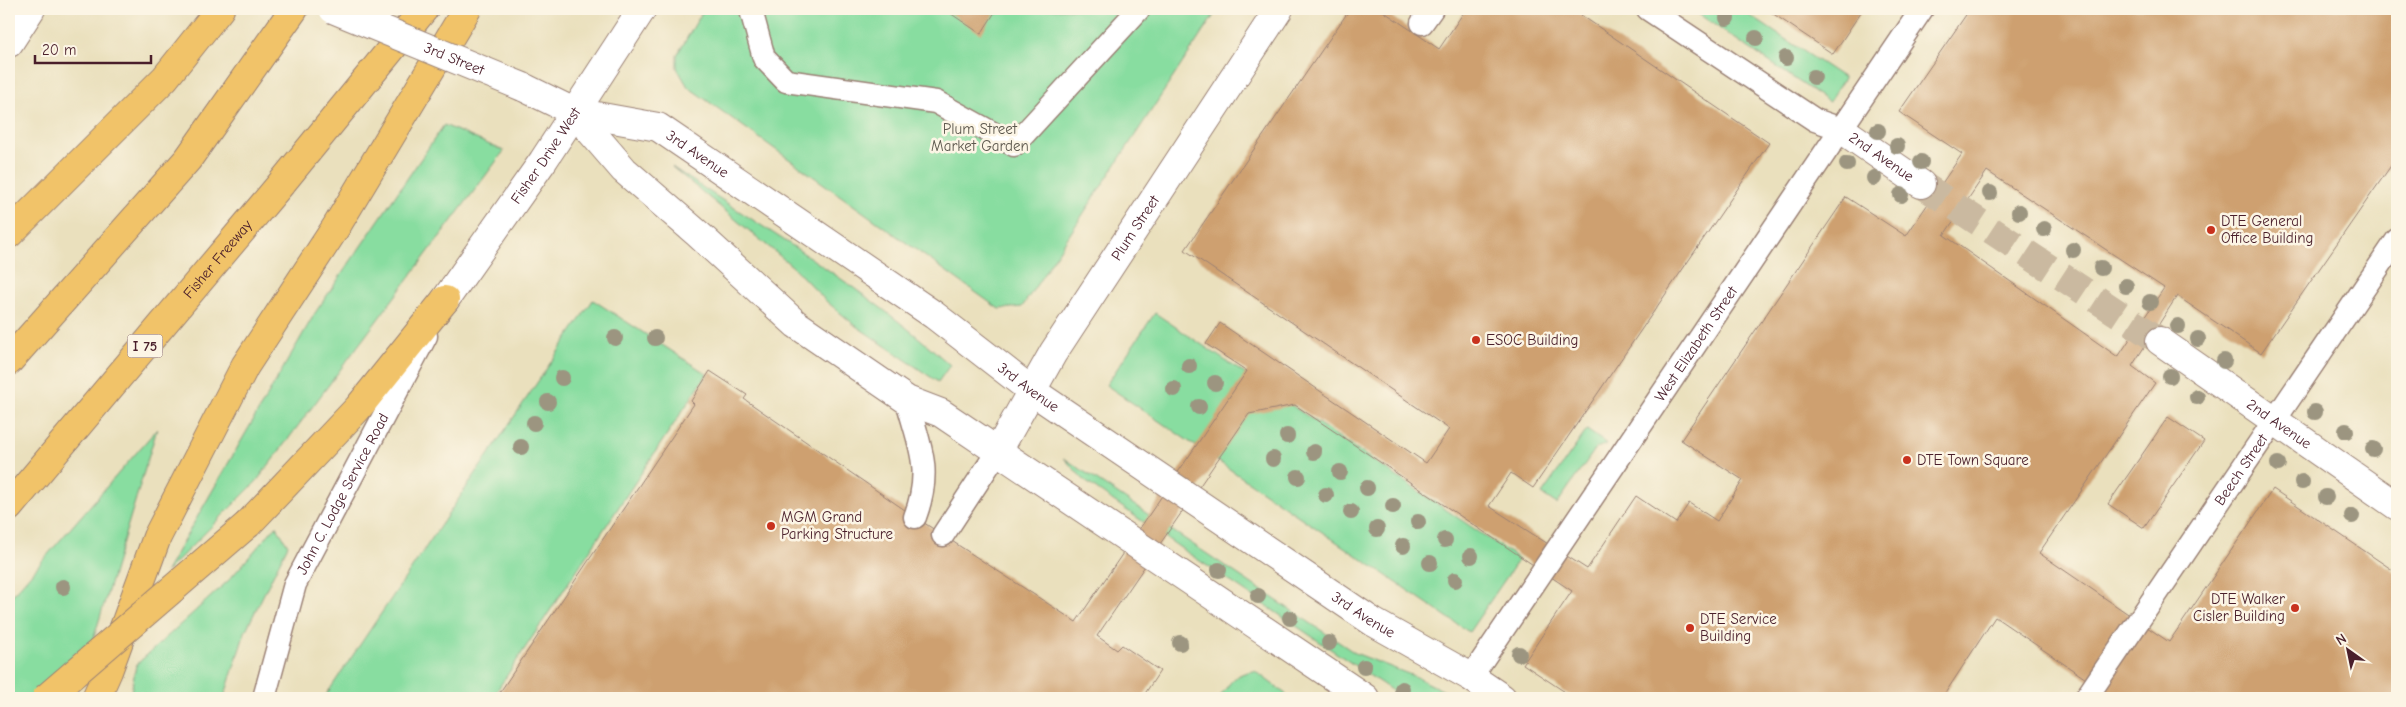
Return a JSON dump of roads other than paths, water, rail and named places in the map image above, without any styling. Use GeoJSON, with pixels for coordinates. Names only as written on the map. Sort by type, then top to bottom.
{"type":"FeatureCollection","features":[{"type":"Feature","properties":{"kind":"highway"},"geometry":{"type":"LineString","coordinates":[[9,234],[166,78],[220,9]]}},
{"type":"Feature","properties":{"kind":"highway"},"geometry":{"type":"LineString","coordinates":[[9,361],[188,158],[294,9]]}},
{"type":"Feature","properties":{"kind":"highway","name":"Fisher Freeway"},"geometry":{"type":"LineString","coordinates":[[9,507],[280,185],[424,9]]}},
{"type":"Feature","properties":{"kind":"highway"},"geometry":{"type":"LineString","coordinates":[[96,698],[108,671],[157,537],[245,366],[336,227],[467,9]]}},
{"type":"Feature","properties":{"kind":"highway"},"geometry":{"type":"LineString","coordinates":[[46,698],[248,524],[358,408],[445,300]]}},
{"type":"Feature","properties":{"kind":"highway"},"geometry":{"type":"LineString","coordinates":[[103,698],[108,671]]}},
{"type":"Feature","properties":{"kind":"street"},"geometry":{"type":"LineString","coordinates":[[9,43],[31,9]]}},
{"type":"Feature","properties":{"kind":"street","name":"3rd Street"},"geometry":{"type":"LineString","coordinates":[[333,9],[524,87],[574,112]]}},
{"type":"Feature","properties":{"kind":"street","name":"Fisher Drive West"},"geometry":{"type":"LineString","coordinates":[[445,300],[543,161],[642,9]]}},
{"type":"Feature","properties":{"kind":"street","name":"Plum Street"},"geometry":{"type":"LineString","coordinates":[[998,451],[1053,353],[1279,9]]}},
{"type":"Feature","properties":{"kind":"street"},"geometry":{"type":"LineString","coordinates":[[574,112],[624,170],[698,234],[796,324],[907,400],[941,413],[1365,698]]}},
{"type":"Feature","properties":{"kind":"street","name":"3rd Avenue"},"geometry":{"type":"LineString","coordinates":[[574,112],[658,127],[934,315],[1032,391],[1373,622],[1470,677],[1502,698]]}},
{"type":"Feature","properties":{"kind":"street","name":"2nd Avenue"},"geometry":{"type":"LineString","coordinates":[[1841,129],[1921,184]]}},
{"type":"Feature","properties":{"kind":"street","name":"2nd Avenue"},"geometry":{"type":"LineString","coordinates":[[2160,341],[2276,419],[2397,506]]}},
{"type":"Feature","properties":{"kind":"lane"},"geometry":{"type":"LineString","coordinates":[[755,9],[752,14],[764,58],[786,81],[936,102],[1014,145],[1139,9]]}},
{"type":"Feature","properties":{"kind":"lane"},"geometry":{"type":"LineString","coordinates":[[1648,9],[1815,120],[1841,129]]}},
{"type":"Feature","properties":{"kind":"lane","name":"West Elizabeth Street"},"geometry":{"type":"LineString","coordinates":[[1470,677],[1922,9]]}},
{"type":"Feature","properties":{"kind":"lane","name":"Beech Street"},"geometry":{"type":"LineString","coordinates":[[2086,698],[2397,240]]}},
{"type":"Feature","properties":{"kind":"lane","name":"John C. Lodge Service Road"},"geometry":{"type":"LineString","coordinates":[[264,698],[295,584],[445,300]]}},
{"type":"Feature","properties":{"kind":"lane"},"geometry":{"type":"LineString","coordinates":[[907,400],[924,458],[923,494],[915,517]]}},
{"type":"Feature","properties":{"kind":"lane"},"geometry":{"type":"LineString","coordinates":[[944,535],[998,451]]}},
{"type":"Feature","properties":{"kind":"tunnel"},"geometry":{"type":"LineString","coordinates":[[1921,184],[2160,341]]}},
{"type":"Feature","properties":{"kind":"place","name":"DTE General Office Building"},"geometry":{"type":"Point","coordinates":[2211,230]}},
{"type":"Feature","properties":{"kind":"place","name":"ESOC Building"},"geometry":{"type":"Point","coordinates":[1476,340]}},
{"type":"Feature","properties":{"kind":"place","name":"DTE Town Square"},"geometry":{"type":"Point","coordinates":[1907,460]}},
{"type":"Feature","properties":{"kind":"place","name":"MGM Grand Parking Structure"},"geometry":{"type":"Point","coordinates":[771,526]}},
{"type":"Feature","properties":{"kind":"place","name":"DTE Walker Cisler Building"},"geometry":{"type":"Point","coordinates":[2295,608]}},
{"type":"Feature","properties":{"kind":"place","name":"DTE Service Building"},"geometry":{"type":"Point","coordinates":[1690,628]}},
{"type":"Feature","properties":{"kind":"park label","name":"Plum Street Market Garden"},"geometry":{"type":"Point","coordinates":[980,138]}}]}
